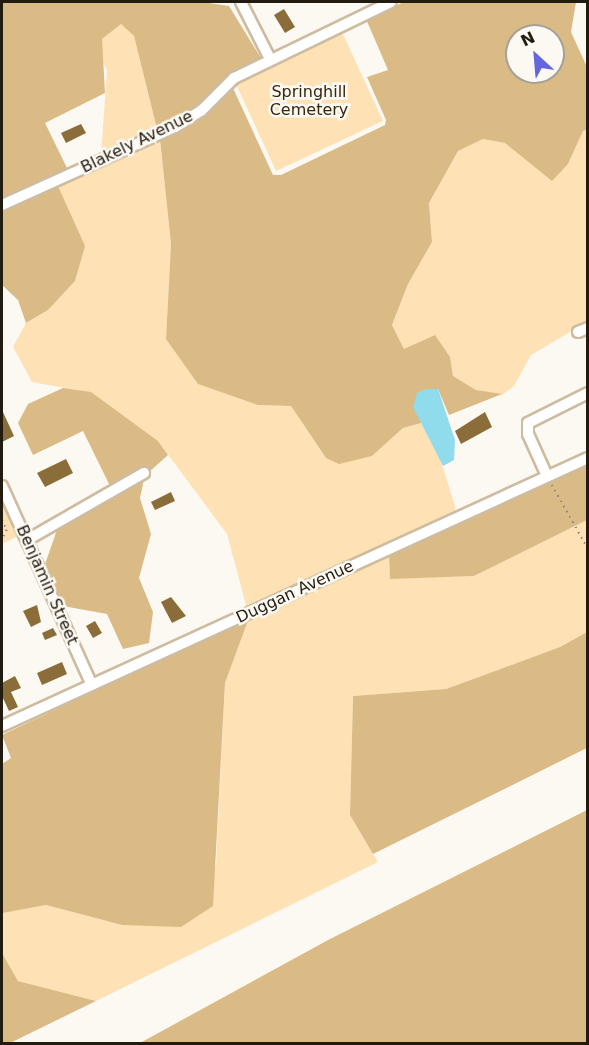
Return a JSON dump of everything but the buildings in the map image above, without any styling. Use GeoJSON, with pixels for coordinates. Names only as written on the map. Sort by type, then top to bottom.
{"type":"FeatureCollection","features":[{"type":"Feature","properties":{"kind":"street"},"geometry":{"type":"LineString","coordinates":[[241,2],[270,59]]}},
{"type":"Feature","properties":{"kind":"street","name":"Blakely Avenue"},"geometry":{"type":"LineString","coordinates":[[2,205],[187,120],[234,78],[391,2]]}},
{"type":"Feature","properties":{"kind":"street"},"geometry":{"type":"LineString","coordinates":[[547,476],[528,434],[528,423],[588,393]]}},
{"type":"Feature","properties":{"kind":"street","name":"Duggan Avenue"},"geometry":{"type":"LineString","coordinates":[[2,726],[588,458]]}},
{"type":"Feature","properties":{"kind":"street"},"geometry":{"type":"LineString","coordinates":[[27,540],[144,473]]}},
{"type":"Feature","properties":{"kind":"street","name":"Benjamin Street"},"geometry":{"type":"LineString","coordinates":[[2,486],[92,685]]}},
{"type":"Feature","properties":{"kind":"path"},"geometry":{"type":"LineString","coordinates":[[547,476],[588,549]]}},
{"type":"Feature","properties":{"kind":"path"},"geometry":{"type":"LineString","coordinates":[[2,520],[7,530],[2,540]]}},
{"type":"Feature","properties":{"kind":"green space"},"geometry":{"type":"Polygon","coordinates":[[[121,23],[134,36],[157,129],[101,155],[107,70],[101,58],[102,39],[121,23]]]}},
{"type":"Feature","properties":{"kind":"green space","name":"Springhill Cemetery"},"geometry":{"type":"Polygon","coordinates":[[[342,32],[383,121],[276,171],[235,82],[342,32]]]}},
{"type":"Feature","properties":{"kind":"green space"},"geometry":{"type":"Polygon","coordinates":[[[587,129],[587,322],[531,355],[514,386],[502,395],[476,390],[453,376],[450,357],[404,349],[392,325],[408,284],[432,242],[429,203],[458,151],[483,139],[505,143],[552,180],[568,164],[583,131],[587,129]]]}},
{"type":"Feature","properties":{"kind":"green space"},"geometry":{"type":"Polygon","coordinates":[[[160,139],[171,244],[166,339],[257,405],[291,406],[326,458],[372,456],[403,428],[421,423],[437,449],[455,506],[455,513],[247,609],[227,534],[158,441],[91,393],[32,382],[13,347],[26,323],[48,310],[75,281],[84,246],[58,186],[160,139]]]}},
{"type":"Feature","properties":{"kind":"green space"},"geometry":{"type":"Polygon","coordinates":[[[2,502],[18,536],[2,544],[2,502]]]}},
{"type":"Feature","properties":{"kind":"green space"},"geometry":{"type":"Polygon","coordinates":[[[587,520],[587,632],[560,647],[446,689],[353,696],[350,815],[378,862],[96,1001],[18,981],[2,953],[2,912],[46,905],[122,925],[216,866],[225,683],[249,618],[389,554],[390,578],[474,576],[587,520]]]}},
{"type":"Feature","properties":{"kind":"shaded area"},"geometry":{"type":"Polygon","coordinates":[[[2,2],[202,2],[229,6],[261,58],[231,74],[198,107],[157,129],[134,36],[121,24],[102,39],[105,93],[45,123],[68,170],[2,200],[2,2]]]}},
{"type":"Feature","properties":{"kind":"shaded area"},"geometry":{"type":"Polygon","coordinates":[[[404,2],[576,2],[571,32],[587,67],[588,129],[583,131],[568,164],[552,181],[505,143],[483,139],[458,151],[429,203],[432,242],[408,284],[392,325],[404,349],[435,335],[450,357],[453,376],[476,390],[502,394],[449,415],[438,389],[421,423],[403,428],[372,456],[339,464],[326,458],[291,406],[258,405],[198,384],[166,339],[171,244],[160,139],[204,115],[232,86],[273,175],[281,175],[385,125],[386,120],[367,77],[388,70],[366,19],[404,2]]]}},
{"type":"Feature","properties":{"kind":"shaded area"},"geometry":{"type":"Polygon","coordinates":[[[70,179],[58,186],[85,246],[75,281],[48,310],[26,323],[18,300],[2,285],[2,210],[70,179]]]}},
{"type":"Feature","properties":{"kind":"shaded area"},"geometry":{"type":"Polygon","coordinates":[[[63,388],[91,392],[158,441],[168,455],[149,472],[146,467],[110,486],[83,431],[33,455],[18,423],[28,404],[63,388]]]}},
{"type":"Feature","properties":{"kind":"shaded area"},"geometry":{"type":"Polygon","coordinates":[[[587,465],[587,520],[474,576],[390,579],[389,554],[587,465]]]}},
{"type":"Feature","properties":{"kind":"shaded area"},"geometry":{"type":"Polygon","coordinates":[[[144,479],[140,498],[151,534],[139,578],[153,612],[149,643],[123,649],[107,614],[63,606],[44,567],[58,527],[144,479]]]}},
{"type":"Feature","properties":{"kind":"shaded area"},"geometry":{"type":"Polygon","coordinates":[[[249,618],[225,683],[213,906],[181,927],[122,925],[46,905],[2,913],[2,764],[11,758],[2,735],[249,618]]]}},
{"type":"Feature","properties":{"kind":"shaded area"},"geometry":{"type":"Polygon","coordinates":[[[587,632],[587,748],[373,854],[350,815],[353,696],[446,689],[560,647],[587,632]]]}},
{"type":"Feature","properties":{"kind":"shaded area"},"geometry":{"type":"Polygon","coordinates":[[[587,810],[587,1043],[140,1043],[330,939],[587,810]]]}},
{"type":"Feature","properties":{"kind":"shaded area"},"geometry":{"type":"Polygon","coordinates":[[[2,953],[18,981],[96,1001],[10,1043],[2,1043],[2,953]]]}},
{"type":"Feature","properties":{"kind":"water"},"geometry":{"type":"Polygon","coordinates":[[[426,389],[438,389],[455,440],[454,460],[443,466],[413,407],[417,393],[426,389]]]}}]}
